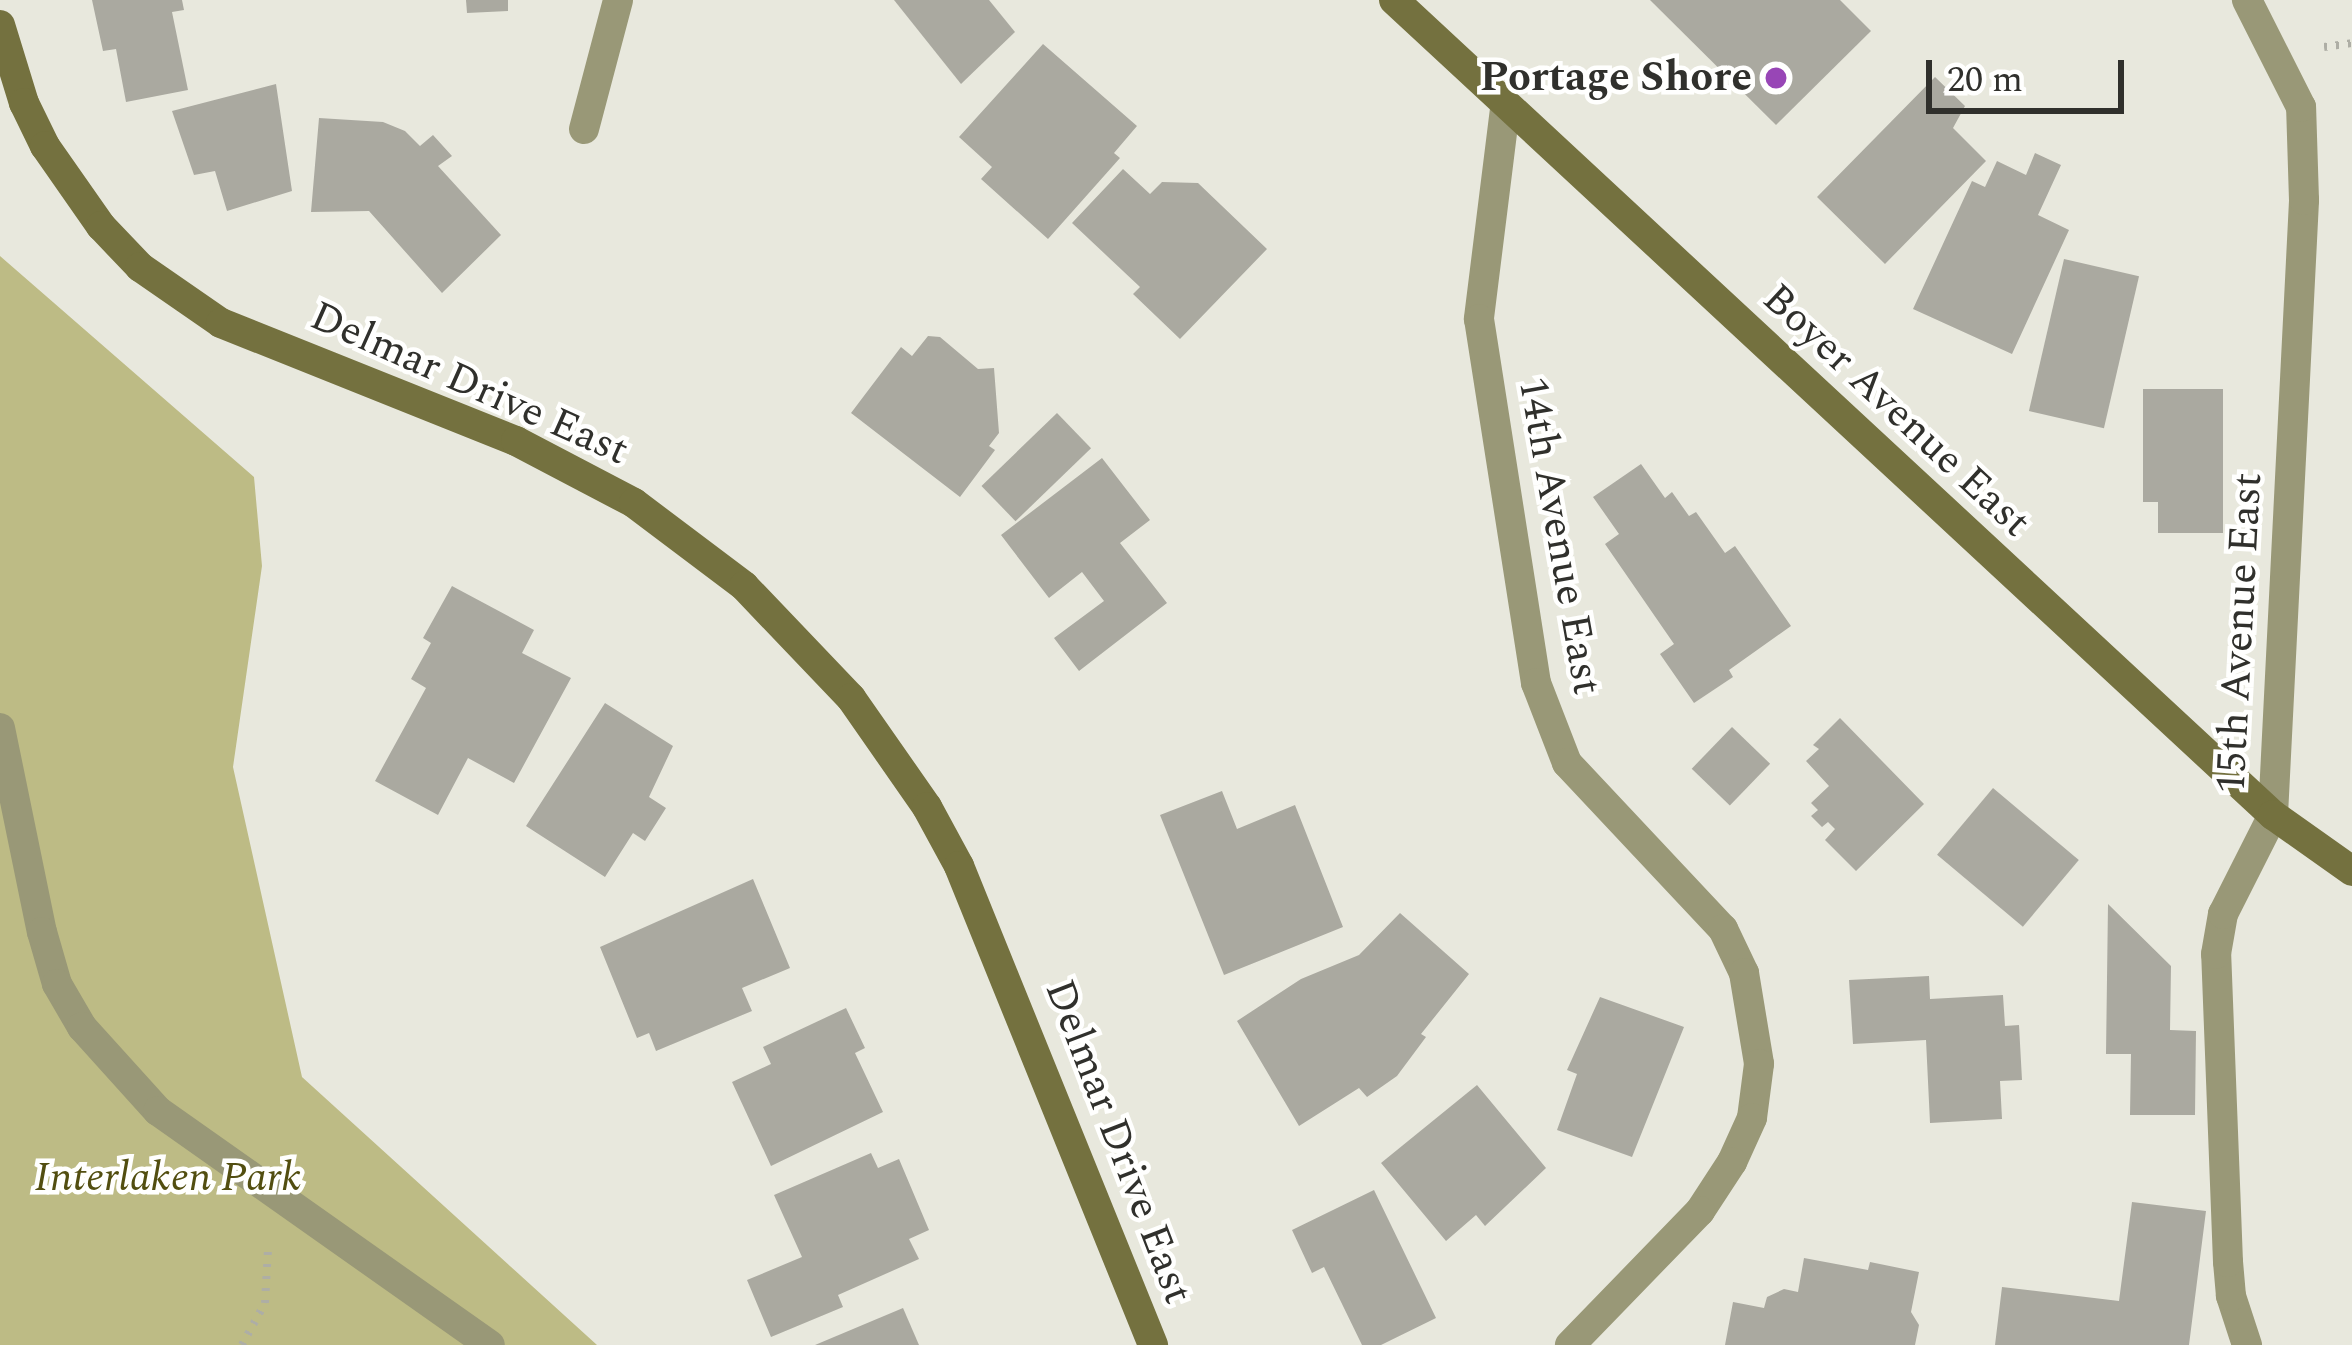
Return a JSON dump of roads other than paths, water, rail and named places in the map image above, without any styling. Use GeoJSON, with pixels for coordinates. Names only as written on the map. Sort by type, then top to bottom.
{"type":"FeatureCollection","features":[{"type":"Feature","properties":{"kind":"street"},"geometry":{"type":"LineString","coordinates":[[584,130],[618,0]]}},
{"type":"Feature","properties":{"kind":"street","name":"Boyer Avenue East"},"geometry":{"type":"LineString","coordinates":[[1394,0],[1505,109],[2273,815],[2351,870]]}},
{"type":"Feature","properties":{"kind":"street","name":"15th Avenue East"},"geometry":{"type":"LineString","coordinates":[[2247,0],[2301,107],[2304,200],[2273,815],[2223,914],[2216,954],[2228,1262],[2231,1296],[2247,1345]]}},
{"type":"Feature","properties":{"kind":"street","name":"Delmar Drive East"},"geometry":{"type":"LineString","coordinates":[[0,25],[24,103],[45,146],[101,226],[140,267],[221,323],[516,440],[634,503],[744,586],[851,698],[916,789],[959,866],[1153,1345]]}},
{"type":"Feature","properties":{"kind":"street","name":"14th Avenue East"},"geometry":{"type":"LineString","coordinates":[[1505,109],[1479,319],[1536,683],[1568,763],[1724,928],[1744,973],[1759,1064],[1752,1118],[1732,1162],[1700,1211],[1570,1345]]}},
{"type":"Feature","properties":{"kind":"street"},"geometry":{"type":"LineString","coordinates":[[0,728],[42,932],[57,983],[82,1028],[158,1111],[490,1345]]}},
{"type":"Feature","properties":{"kind":"place","name":"Portage Shore"},"geometry":{"type":"Point","coordinates":[1776,78]}},
{"type":"Feature","properties":{"kind":"park label","name":"Interlaken Park"},"geometry":{"type":"Point","coordinates":[168,1178]}}]}
